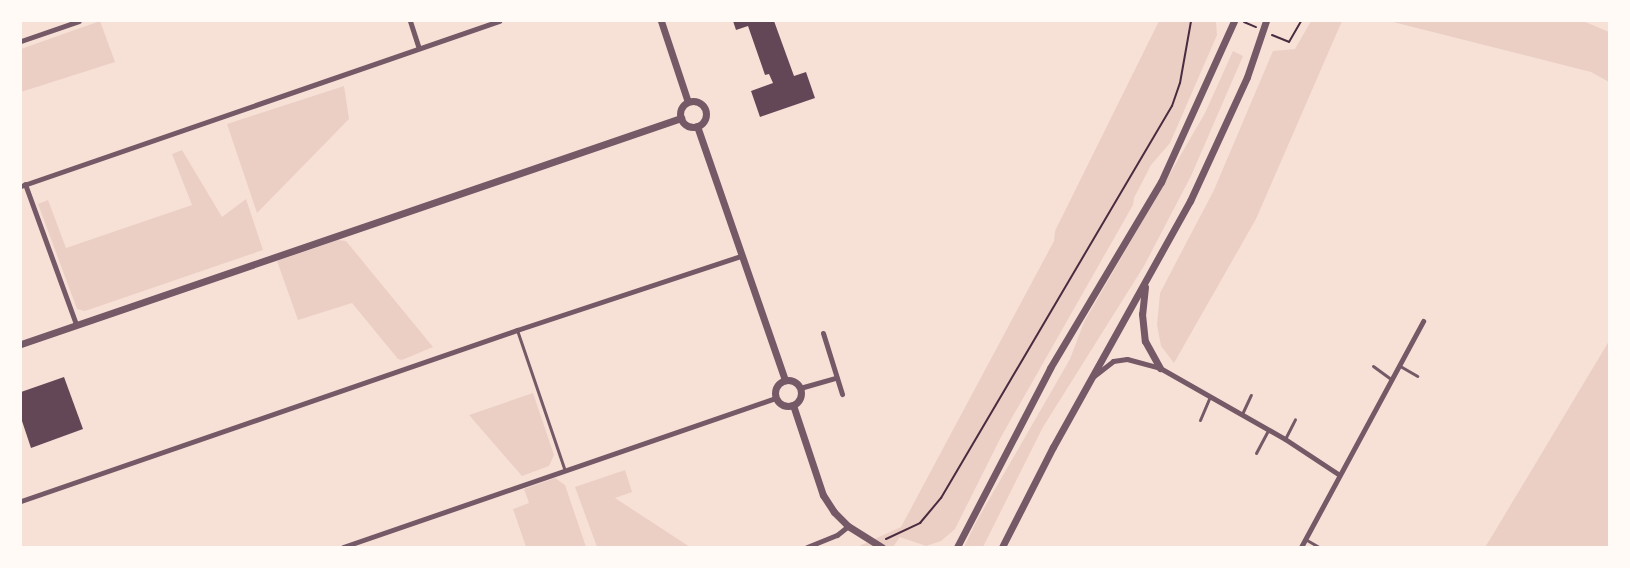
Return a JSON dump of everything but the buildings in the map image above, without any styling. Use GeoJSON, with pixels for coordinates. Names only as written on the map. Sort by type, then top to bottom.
{"type":"FeatureCollection","features":[{"type":"Feature","properties":{"kind":"street"},"geometry":{"type":"LineString","coordinates":[[21,41],[79,21]]}},
{"type":"Feature","properties":{"kind":"street"},"geometry":{"type":"LineString","coordinates":[[410,21],[419,48]]}},
{"type":"Feature","properties":{"kind":"street"},"geometry":{"type":"LineString","coordinates":[[76,324],[23,185],[499,21]]}},
{"type":"Feature","properties":{"kind":"street"},"geometry":{"type":"LineString","coordinates":[[661,21],[688,102]]}},
{"type":"Feature","properties":{"kind":"street"},"geometry":{"type":"LineString","coordinates":[[950,547],[957,546],[1050,368],[1161,182],[1234,21]]}},
{"type":"Feature","properties":{"kind":"street"},"geometry":{"type":"LineString","coordinates":[[1002,547],[1026,497],[1190,201],[1247,77],[1266,21]]}},
{"type":"Feature","properties":{"kind":"street"},"geometry":{"type":"LineString","coordinates":[[688,102],[699,102],[704,108],[704,120],[697,126],[689,126],[681,118],[681,110],[688,102]]}},
{"type":"Feature","properties":{"kind":"street"},"geometry":{"type":"LineString","coordinates":[[21,344],[681,118]]}},
{"type":"Feature","properties":{"kind":"street"},"geometry":{"type":"LineString","coordinates":[[697,126],[785,380]]}},
{"type":"Feature","properties":{"kind":"street"},"geometry":{"type":"LineString","coordinates":[[21,501],[517,330],[741,256]]}},
{"type":"Feature","properties":{"kind":"street"},"geometry":{"type":"LineString","coordinates":[[1145,285],[1142,314],[1145,340],[1160,368]]}},
{"type":"Feature","properties":{"kind":"street"},"geometry":{"type":"LineString","coordinates":[[1301,547],[1338,474],[1423,321]]}},
{"type":"Feature","properties":{"kind":"street"},"geometry":{"type":"LineString","coordinates":[[824,333],[842,394]]}},
{"type":"Feature","properties":{"kind":"street"},"geometry":{"type":"LineString","coordinates":[[1093,376],[1113,361],[1127,359],[1160,368],[1285,439],[1338,474]]}},
{"type":"Feature","properties":{"kind":"street"},"geometry":{"type":"LineString","coordinates":[[800,388],[836,378]]}},
{"type":"Feature","properties":{"kind":"street"},"geometry":{"type":"LineString","coordinates":[[785,380],[796,382],[800,388],[800,400],[794,405],[785,406],[776,398],[777,385],[785,380]]}},
{"type":"Feature","properties":{"kind":"street"},"geometry":{"type":"LineString","coordinates":[[344,547],[776,398]]}},
{"type":"Feature","properties":{"kind":"street"},"geometry":{"type":"LineString","coordinates":[[794,405],[823,495],[834,513],[848,526],[879,546]]}},
{"type":"Feature","properties":{"kind":"street"},"geometry":{"type":"LineString","coordinates":[[807,547],[837,535],[848,526]]}},
{"type":"Feature","properties":{"kind":"lane"},"geometry":{"type":"LineString","coordinates":[[517,330],[565,471]]}},
{"type":"Feature","properties":{"kind":"lane"},"geometry":{"type":"LineString","coordinates":[[1373,366],[1392,379]]}},
{"type":"Feature","properties":{"kind":"lane"},"geometry":{"type":"LineString","coordinates":[[1400,366],[1418,376]]}},
{"type":"Feature","properties":{"kind":"lane"},"geometry":{"type":"LineString","coordinates":[[1242,414],[1251,394]]}},
{"type":"Feature","properties":{"kind":"lane"},"geometry":{"type":"LineString","coordinates":[[1200,420],[1210,398]]}},
{"type":"Feature","properties":{"kind":"lane"},"geometry":{"type":"LineString","coordinates":[[1285,439],[1295,419]]}},
{"type":"Feature","properties":{"kind":"lane"},"geometry":{"type":"LineString","coordinates":[[1256,453],[1268,430]]}},
{"type":"Feature","properties":{"kind":"lane"},"geometry":{"type":"LineString","coordinates":[[1305,540],[1319,547]]}},
{"type":"Feature","properties":{"kind":"path"},"geometry":{"type":"LineString","coordinates":[[879,546],[920,523],[941,498],[1172,106],[1180,83],[1191,21]]}},
{"type":"Feature","properties":{"kind":"path"},"geometry":{"type":"LineString","coordinates":[[1289,42],[1301,21]]}},
{"type":"Feature","properties":{"kind":"shaded area"},"geometry":{"type":"Polygon","coordinates":[[[100,21],[115,62],[21,92],[21,49],[100,21]]]}},
{"type":"Feature","properties":{"kind":"shaded area"},"geometry":{"type":"Polygon","coordinates":[[[1159,21],[1216,21],[1217,35],[1170,143],[1151,165],[1134,198],[1133,205],[1001,437],[955,529],[941,541],[926,546],[900,537],[893,547],[857,547],[901,527],[1054,241],[1055,231],[1159,21]]]}},
{"type":"Feature","properties":{"kind":"shaded area"},"geometry":{"type":"Polygon","coordinates":[[[1311,21],[1342,21],[1256,219],[1174,363],[1161,346],[1157,325],[1160,293],[1214,190],[1273,51],[1295,49],[1311,21]]]}},
{"type":"Feature","properties":{"kind":"shaded area"},"geometry":{"type":"Polygon","coordinates":[[[1389,21],[1583,21],[1609,32],[1609,82],[1591,72],[1389,21]]]}},
{"type":"Feature","properties":{"kind":"shaded area"},"geometry":{"type":"Polygon","coordinates":[[[1233,51],[1243,56],[1191,176],[1144,266],[1043,427],[983,547],[964,547],[976,522],[1070,359],[1084,322],[1205,113],[1233,51]]]}},
{"type":"Feature","properties":{"kind":"shaded area"},"geometry":{"type":"Polygon","coordinates":[[[344,86],[349,119],[257,213],[227,124],[344,86]]]}},
{"type":"Feature","properties":{"kind":"shaded area"},"geometry":{"type":"Polygon","coordinates":[[[182,150],[222,217],[246,199],[263,250],[85,311],[77,309],[38,204],[48,200],[66,248],[192,205],[172,154],[182,150]]]}},
{"type":"Feature","properties":{"kind":"shaded area"},"geometry":{"type":"Polygon","coordinates":[[[338,240],[346,241],[433,347],[402,360],[398,359],[352,303],[298,320],[277,261],[338,240]]]}},
{"type":"Feature","properties":{"kind":"shaded area"},"geometry":{"type":"Polygon","coordinates":[[[1609,341],[1609,547],[1485,547],[1489,541],[1609,341]]]}},
{"type":"Feature","properties":{"kind":"shaded area"},"geometry":{"type":"Polygon","coordinates":[[[533,393],[554,455],[549,466],[522,476],[469,415],[533,393]]]}},
{"type":"Feature","properties":{"kind":"shaded area"},"geometry":{"type":"Polygon","coordinates":[[[625,470],[632,492],[615,498],[690,547],[597,547],[575,487],[625,470]]]}},
{"type":"Feature","properties":{"kind":"shaded area"},"geometry":{"type":"Polygon","coordinates":[[[555,478],[565,485],[586,547],[526,547],[513,509],[529,503],[524,489],[555,478]]]}}]}
